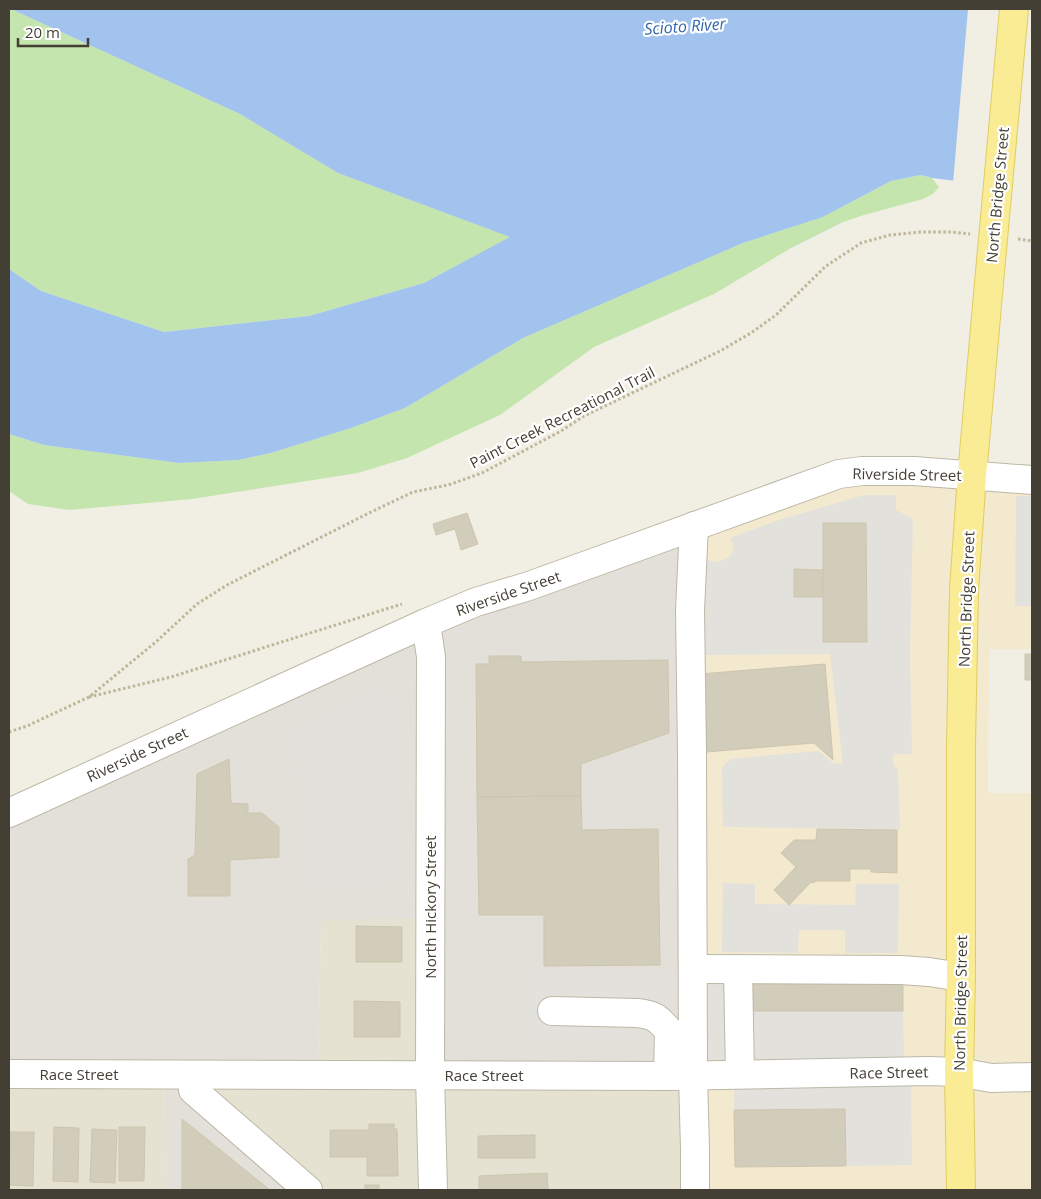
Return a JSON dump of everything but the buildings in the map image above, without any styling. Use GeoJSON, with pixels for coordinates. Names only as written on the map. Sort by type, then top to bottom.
{"type":"FeatureCollection","features":[{"type":"Feature","properties":{"kind":"main road","name":"North Bridge Street"},"geometry":{"type":"LineString","coordinates":[[960,1190],[961,745],[964,590],[972,475],[1014,9]]}},
{"type":"Feature","properties":{"kind":"street","name":"Riverside Street"},"geometry":{"type":"LineString","coordinates":[[9,812],[476,602],[529,586],[839,474],[862,471],[914,471],[1032,480]]}},
{"type":"Feature","properties":{"kind":"street"},"geometry":{"type":"LineString","coordinates":[[680,1076],[693,969],[690,610],[694,526]]}},
{"type":"Feature","properties":{"kind":"street","name":"North Hickory Street"},"geometry":{"type":"LineString","coordinates":[[426,623],[431,657],[430,1075],[433,1190]]}},
{"type":"Feature","properties":{"kind":"street"},"geometry":{"type":"LineString","coordinates":[[693,969],[901,970],[961,977]]}},
{"type":"Feature","properties":{"kind":"street"},"geometry":{"type":"LineString","coordinates":[[738,969],[740,1074]]}},
{"type":"Feature","properties":{"kind":"street"},"geometry":{"type":"LineString","coordinates":[[552,1011],[637,1013],[649,1015],[660,1020],[668,1031],[680,1076],[695,1190]]}},
{"type":"Feature","properties":{"kind":"street","name":"Race Street"},"geometry":{"type":"LineString","coordinates":[[9,1074],[680,1076],[928,1071],[959,1072],[991,1078],[1032,1077]]}},
{"type":"Feature","properties":{"kind":"street"},"geometry":{"type":"LineString","coordinates":[[193,1075],[193,1090],[308,1190]]}},
{"type":"Feature","properties":{"kind":"path","name":"Paint Creek Recreational Trail"},"geometry":{"type":"LineString","coordinates":[[9,732],[27,726],[89,697],[197,604],[227,585],[413,492],[448,485],[482,473],[561,431],[584,416],[720,351],[751,333],[776,315],[826,266],[861,243],[890,235],[920,232],[951,232],[978,235]]}},
{"type":"Feature","properties":{"kind":"path"},"geometry":{"type":"LineString","coordinates":[[1014,239],[1032,241]]}},
{"type":"Feature","properties":{"kind":"path"},"geometry":{"type":"LineString","coordinates":[[89,697],[171,677],[408,602]]}},
{"type":"Feature","properties":{"kind":"shaded area"},"geometry":{"type":"Polygon","coordinates":[[[842,463],[1032,468],[1032,649],[989,649],[988,793],[1032,793],[1032,1190],[682,1190],[682,521],[842,463]]]}},
{"type":"Feature","properties":{"kind":"shaded area"},"geometry":{"type":"Polygon","coordinates":[[[864,495],[896,495],[896,510],[913,519],[910,654],[912,754],[895,754],[892,758],[894,766],[898,770],[900,829],[723,827],[722,768],[730,759],[818,751],[833,763],[843,764],[830,654],[694,655],[702,558],[717,562],[726,559],[733,551],[733,544],[730,538],[779,520],[864,495]],[[794,569],[823,597],[823,570],[794,569]]]}},
{"type":"Feature","properties":{"kind":"shaded area"},"geometry":{"type":"Polygon","coordinates":[[[1016,496],[1032,496],[1032,606],[1015,606],[1016,496]]]}},
{"type":"Feature","properties":{"kind":"shaded area"},"geometry":{"type":"Polygon","coordinates":[[[682,521],[682,1064],[416,1066],[417,918],[321,920],[318,1067],[213,1067],[213,1101],[315,1190],[166,1190],[164,1067],[9,1065],[9,803],[682,521]]]}},
{"type":"Feature","properties":{"kind":"shaded area"},"geometry":{"type":"Polygon","coordinates":[[[378,691],[390,699],[392,883],[336,889],[300,881],[298,728],[378,691]]]}},
{"type":"Feature","properties":{"kind":"shaded area"},"geometry":{"type":"Polygon","coordinates":[[[723,883],[755,884],[755,904],[855,905],[856,884],[899,884],[898,953],[845,953],[845,930],[799,930],[798,953],[722,952],[723,883]]]}},
{"type":"Feature","properties":{"kind":"shaded area"},"geometry":{"type":"Polygon","coordinates":[[[417,918],[682,1064],[682,1190],[315,1190],[213,1101],[213,1067],[318,1067],[321,919],[417,918]]]}},
{"type":"Feature","properties":{"kind":"shaded area"},"geometry":{"type":"Polygon","coordinates":[[[523,969],[673,969],[673,1036],[523,1036],[523,969]]]}},
{"type":"Feature","properties":{"kind":"shaded area"},"geometry":{"type":"Polygon","coordinates":[[[704,977],[750,978],[750,1011],[903,1011],[904,1059],[704,1060],[704,977]]]}},
{"type":"Feature","properties":{"kind":"shaded area"},"geometry":{"type":"Polygon","coordinates":[[[9,1065],[164,1067],[166,1190],[9,1190],[9,1065]]]}},
{"type":"Feature","properties":{"kind":"shaded area"},"geometry":{"type":"Polygon","coordinates":[[[911,1082],[912,1165],[846,1166],[845,1109],[734,1110],[734,1084],[911,1082]]]}},
{"type":"Feature","properties":{"kind":"green space"},"geometry":{"type":"Polygon","coordinates":[[[9,9],[240,114],[338,173],[511,237],[424,283],[309,316],[164,332],[41,291],[9,269],[9,9]]]}},
{"type":"Feature","properties":{"kind":"green space"},"geometry":{"type":"Polygon","coordinates":[[[921,175],[932,178],[939,187],[933,194],[923,199],[843,222],[791,248],[714,294],[594,347],[500,415],[407,458],[358,473],[192,499],[69,510],[28,504],[9,491],[9,434],[44,445],[179,463],[238,460],[271,453],[351,428],[405,408],[523,338],[743,243],[823,217],[891,181],[921,175]]]}},
{"type":"Feature","properties":{"kind":"water","name":"Scioto River"},"geometry":{"type":"Polygon","coordinates":[[[11,9],[1032,9],[1013,188],[921,175],[891,181],[823,217],[743,243],[523,338],[405,408],[351,428],[271,453],[238,460],[179,463],[44,445],[9,434],[9,269],[41,291],[164,332],[309,316],[424,283],[510,237],[338,173],[240,114],[11,9]]]}},
{"type":"Feature","properties":{"kind":"pier"},"geometry":{"type":"Polygon","coordinates":[[[968,9],[1032,9],[1032,191],[1013,191],[953,183],[968,9]]]}}]}
